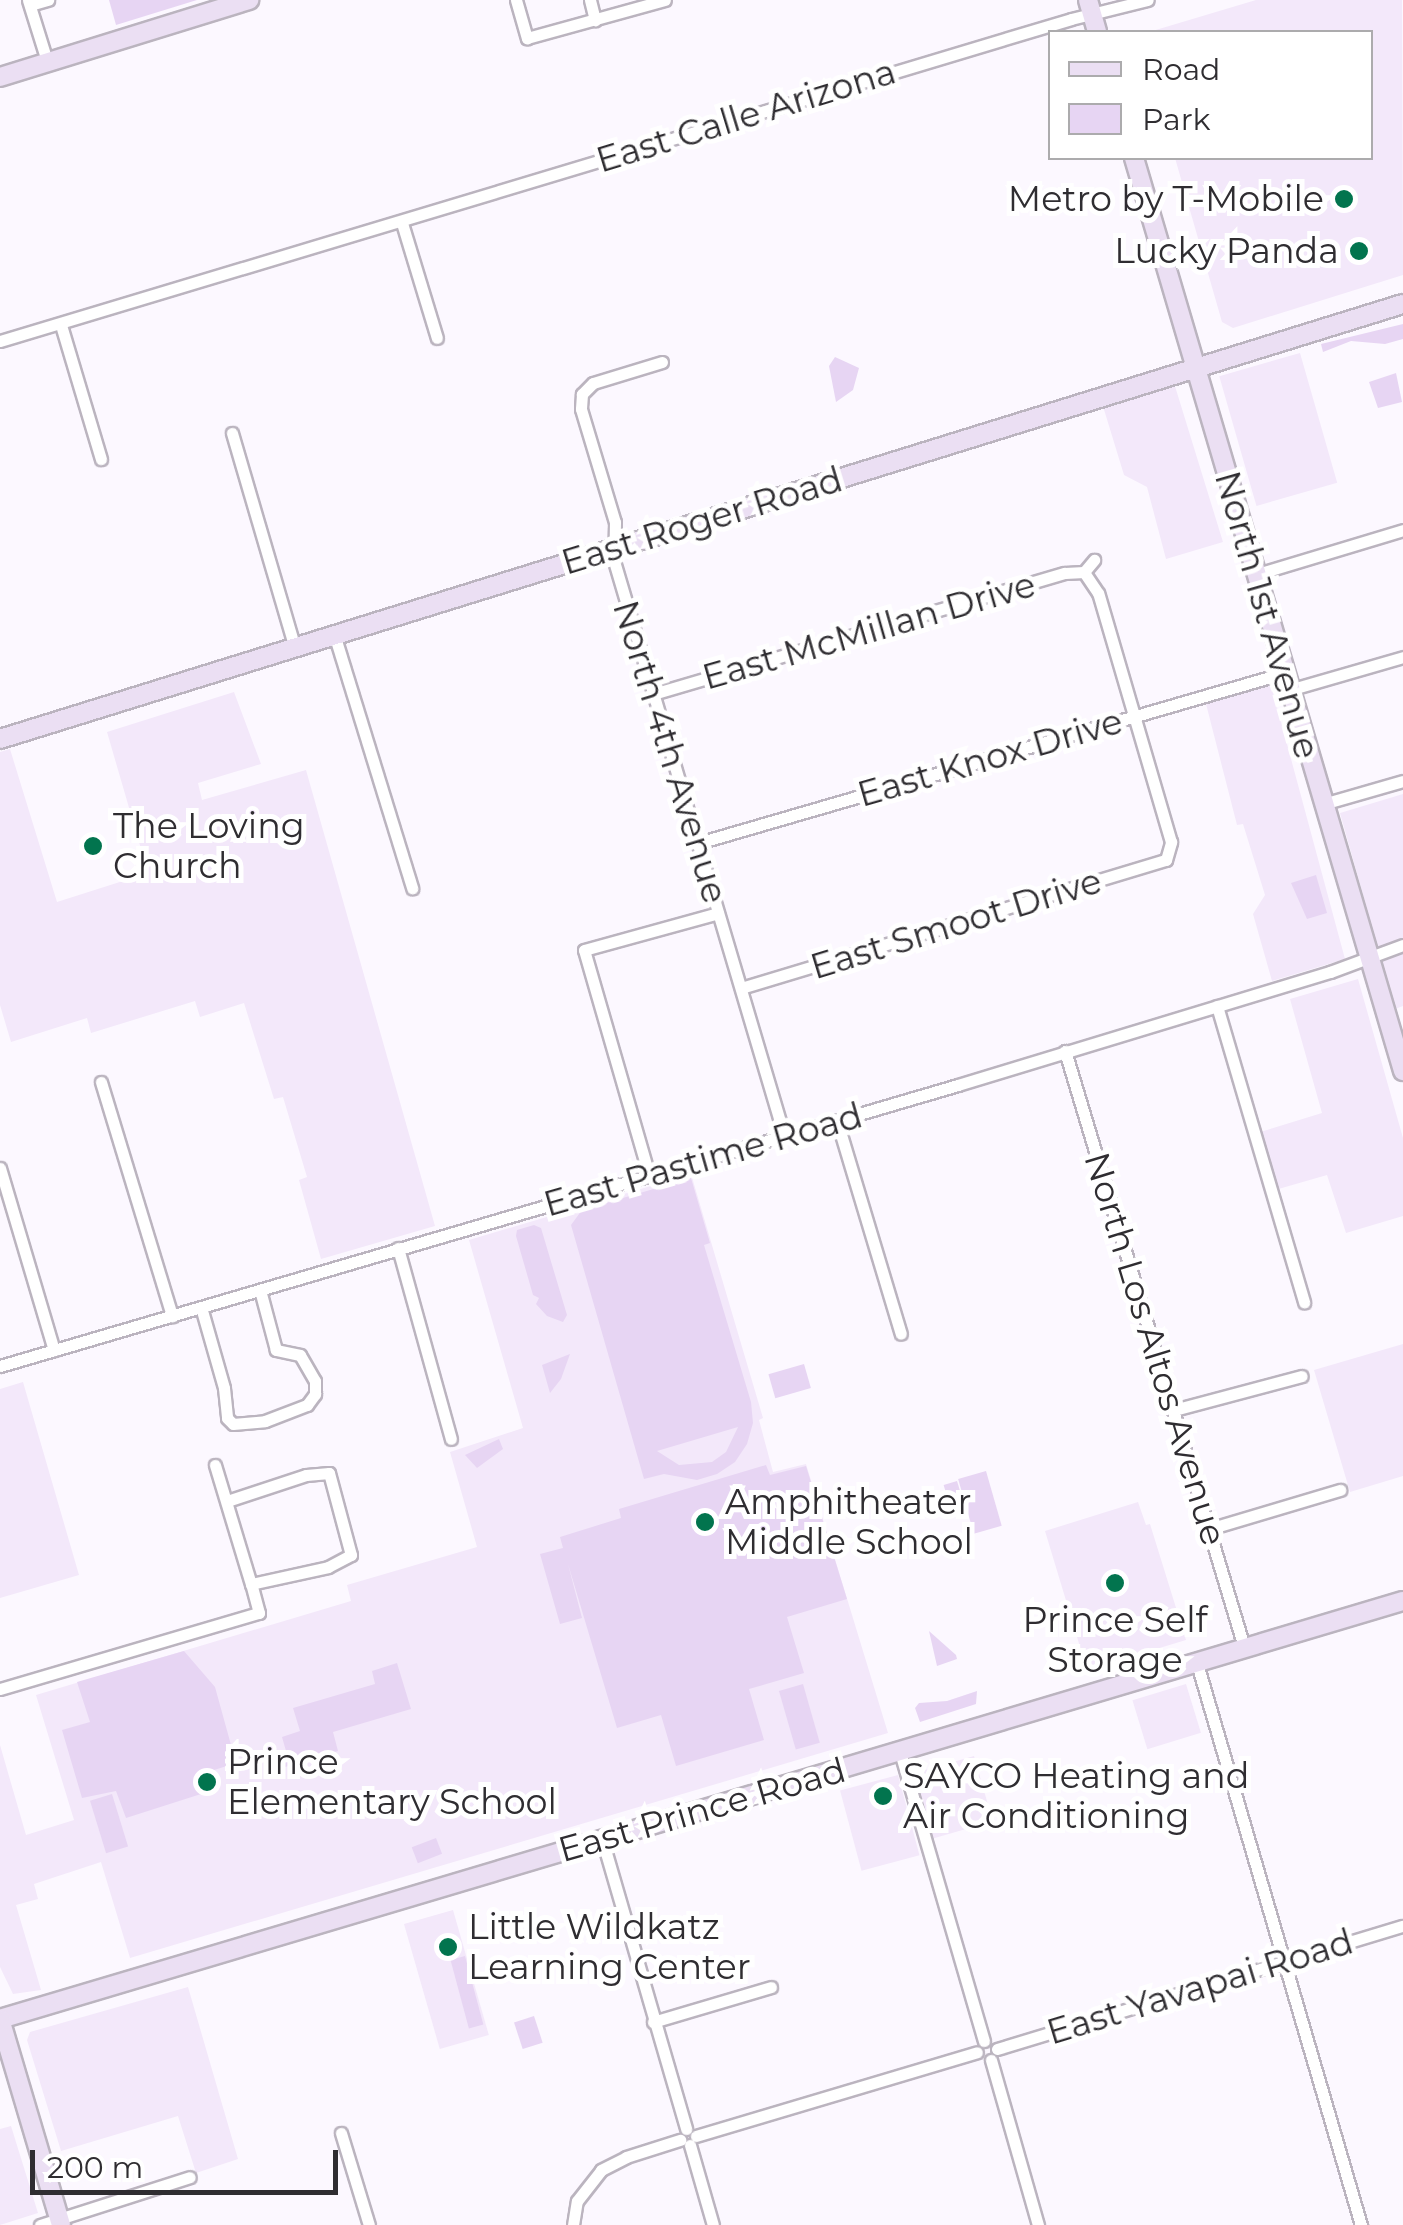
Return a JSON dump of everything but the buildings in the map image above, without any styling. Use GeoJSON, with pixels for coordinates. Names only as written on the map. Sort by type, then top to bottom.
{"type":"FeatureCollection","features":[{"type":"Feature","properties":{"kind":"main road"},"geometry":{"type":"LineString","coordinates":[[0,77],[249,0]]}},
{"type":"Feature","properties":{"kind":"main road","name":"North 1st Avenue"},"geometry":{"type":"LineString","coordinates":[[1135,160],[1403,1071]]}},
{"type":"Feature","properties":{"kind":"main road","name":"East Roger Road"},"geometry":{"type":"LineString","coordinates":[[0,739],[1403,304]]}},
{"type":"Feature","properties":{"kind":"main road","name":"East Prince Road"},"geometry":{"type":"LineString","coordinates":[[0,2019],[1403,1601]]}},
{"type":"Feature","properties":{"kind":"main road"},"geometry":{"type":"LineString","coordinates":[[0,2019],[59,2222]]}},
{"type":"Feature","properties":{"kind":"street"},"geometry":{"type":"LineString","coordinates":[[47,62],[29,3],[48,0]]}},
{"type":"Feature","properties":{"kind":"street"},"geometry":{"type":"LineString","coordinates":[[516,0],[527,38],[665,0]]}},
{"type":"Feature","properties":{"kind":"street"},"geometry":{"type":"LineString","coordinates":[[590,0],[595,20]]}},
{"type":"Feature","properties":{"kind":"street"},"geometry":{"type":"LineString","coordinates":[[1093,16],[1148,0]]}},
{"type":"Feature","properties":{"kind":"street","name":"East Calle Arizona"},"geometry":{"type":"LineString","coordinates":[[0,341],[402,224],[639,148],[1071,19],[1093,16]]}},
{"type":"Feature","properties":{"kind":"street"},"geometry":{"type":"LineString","coordinates":[[402,224],[437,338]]}},
{"type":"Feature","properties":{"kind":"street"},"geometry":{"type":"LineString","coordinates":[[61,325],[101,459]]}},
{"type":"Feature","properties":{"kind":"street","name":"North 4th Avenue"},"geometry":{"type":"LineString","coordinates":[[662,362],[601,379],[588,386],[580,400],[615,522],[614,562],[784,1135]]}},
{"type":"Feature","properties":{"kind":"street"},"geometry":{"type":"LineString","coordinates":[[232,433],[295,648]]}},
{"type":"Feature","properties":{"kind":"street"},"geometry":{"type":"LineString","coordinates":[[1254,574],[1403,530]]}},
{"type":"Feature","properties":{"kind":"street"},"geometry":{"type":"LineString","coordinates":[[1094,560],[1084,572],[1098,593],[1135,716]]}},
{"type":"Feature","properties":{"kind":"street","name":"East McMillan Drive"},"geometry":{"type":"LineString","coordinates":[[653,694],[1065,573],[1084,572]]}},
{"type":"Feature","properties":{"kind":"street"},"geometry":{"type":"LineString","coordinates":[[335,636],[412,888]]}},
{"type":"Feature","properties":{"kind":"street","name":"East Knox Drive"},"geometry":{"type":"LineString","coordinates":[[698,844],[1135,716],[1403,657]]}},
{"type":"Feature","properties":{"kind":"street","name":"East Smoot Drive"},"geometry":{"type":"LineString","coordinates":[[740,988],[1153,866],[1172,856],[1135,716]]}},
{"type":"Feature","properties":{"kind":"street"},"geometry":{"type":"LineString","coordinates":[[1323,804],[1403,781]]}},
{"type":"Feature","properties":{"kind":"street"},"geometry":{"type":"LineString","coordinates":[[649,1175],[584,950],[718,912]]}},
{"type":"Feature","properties":{"kind":"street","name":"East Pastime Road"},"geometry":{"type":"LineString","coordinates":[[0,1366],[837,1121],[1370,959],[1403,945]]}},
{"type":"Feature","properties":{"kind":"street"},"geometry":{"type":"LineString","coordinates":[[1217,1006],[1304,1302]]}},
{"type":"Feature","properties":{"kind":"street","name":"North Los Altos Avenue"},"geometry":{"type":"LineString","coordinates":[[1065,1051],[1244,1647]]}},
{"type":"Feature","properties":{"kind":"street"},"geometry":{"type":"LineString","coordinates":[[101,1082],[172,1316]]}},
{"type":"Feature","properties":{"kind":"street"},"geometry":{"type":"LineString","coordinates":[[837,1121],[901,1334]]}},
{"type":"Feature","properties":{"kind":"street"},"geometry":{"type":"LineString","coordinates":[[0,1168],[54,1350]]}},
{"type":"Feature","properties":{"kind":"street"},"geometry":{"type":"LineString","coordinates":[[398,1248],[451,1439]]}},
{"type":"Feature","properties":{"kind":"street"},"geometry":{"type":"LineString","coordinates":[[201,1307],[224,1388],[227,1418],[234,1424],[265,1421],[308,1404],[315,1394],[314,1381],[300,1355],[276,1350],[260,1290]]}},
{"type":"Feature","properties":{"kind":"street"},"geometry":{"type":"LineString","coordinates":[[1174,1410],[1302,1376]]}},
{"type":"Feature","properties":{"kind":"street"},"geometry":{"type":"LineString","coordinates":[[0,1689],[259,1613],[215,1466]]}},
{"type":"Feature","properties":{"kind":"street"},"geometry":{"type":"LineString","coordinates":[[226,1501],[306,1474],[329,1473],[350,1556],[328,1566],[251,1584]]}},
{"type":"Feature","properties":{"kind":"street"},"geometry":{"type":"LineString","coordinates":[[1209,1529],[1340,1490]]}},
{"type":"Feature","properties":{"kind":"street"},"geometry":{"type":"LineString","coordinates":[[1196,1660],[1362,2225]]}},
{"type":"Feature","properties":{"kind":"street"},"geometry":{"type":"LineString","coordinates":[[900,1752],[984,2060],[994,2054],[1038,2225]]}},
{"type":"Feature","properties":{"kind":"street"},"geometry":{"type":"LineString","coordinates":[[602,1839],[714,2225]]}},
{"type":"Feature","properties":{"kind":"street","name":"East Yavapai Road"},"geometry":{"type":"LineString","coordinates":[[994,2054],[1403,1926]]}},
{"type":"Feature","properties":{"kind":"street"},"geometry":{"type":"LineString","coordinates":[[653,2022],[771,1987]]}},
{"type":"Feature","properties":{"kind":"street"},"geometry":{"type":"LineString","coordinates":[[573,2225],[577,2201],[601,2170],[626,2156],[981,2047]]}},
{"type":"Feature","properties":{"kind":"street"},"geometry":{"type":"LineString","coordinates":[[341,2133],[369,2225]]}},
{"type":"Feature","properties":{"kind":"street"},"geometry":{"type":"LineString","coordinates":[[40,2225],[190,2177]]}},
{"type":"Feature","properties":{"kind":"shaded area"},"geometry":{"type":"Polygon","coordinates":[[[1256,0],[1402,0],[1403,275],[1233,328],[1222,322],[1176,160],[1373,160],[1373,30],[1156,30],[1256,0]]]}},
{"type":"Feature","properties":{"kind":"shaded area"},"geometry":{"type":"Polygon","coordinates":[[[1300,353],[1337,483],[1256,506],[1219,376],[1300,353]]]}},
{"type":"Feature","properties":{"kind":"shaded area"},"geometry":{"type":"Polygon","coordinates":[[[1174,383],[1223,542],[1166,559],[1147,487],[1124,475],[1102,403],[1174,383]]]}},
{"type":"Feature","properties":{"kind":"shaded area"},"geometry":{"type":"Polygon","coordinates":[[[1270,681],[1345,959],[1272,981],[1253,914],[1265,895],[1243,824],[1237,825],[1205,700],[1270,681]]]}},
{"type":"Feature","properties":{"kind":"shaded area"},"geometry":{"type":"Polygon","coordinates":[[[234,692],[261,764],[198,783],[202,800],[306,770],[435,1226],[321,1259],[299,1180],[307,1177],[283,1097],[274,1099],[244,1003],[200,1017],[195,1001],[91,1033],[87,1018],[11,1042],[0,1005],[0,752],[10,749],[57,902],[148,873],[107,732],[234,692]]]}},
{"type":"Feature","properties":{"kind":"shaded area"},"geometry":{"type":"Polygon","coordinates":[[[1403,794],[1403,1006],[1395,1009],[1340,813],[1403,794]]]}},
{"type":"Feature","properties":{"kind":"shaded area"},"geometry":{"type":"Polygon","coordinates":[[[1358,979],[1403,1138],[1403,1216],[1346,1233],[1327,1175],[1275,1190],[1257,1133],[1322,1113],[1290,999],[1358,979]]]}},
{"type":"Feature","properties":{"kind":"shaded area"},"geometry":{"type":"Polygon","coordinates":[[[691,1174],[763,1418],[759,1420],[773,1472],[806,1464],[888,1733],[130,1958],[101,1862],[34,1884],[38,1899],[16,1905],[41,1990],[13,1994],[0,1967],[0,1745],[26,1835],[74,1820],[36,1695],[351,1601],[347,1585],[477,1547],[450,1452],[523,1428],[469,1240],[691,1174]]]}},
{"type":"Feature","properties":{"kind":"shaded area"},"geometry":{"type":"Polygon","coordinates":[[[1403,1344],[1403,1476],[1350,1492],[1314,1370],[1403,1344]]]}},
{"type":"Feature","properties":{"kind":"shaded area"},"geometry":{"type":"Polygon","coordinates":[[[23,1382],[79,1575],[0,1598],[0,1389],[23,1382]]]}},
{"type":"Feature","properties":{"kind":"shaded area","name":"Prince Self Storage"},"geometry":{"type":"Polygon","coordinates":[[[1138,1502],[1146,1525],[1150,1524],[1186,1640],[1087,1670],[1045,1531],[1138,1502]]]}},
{"type":"Feature","properties":{"kind":"shaded area"},"geometry":{"type":"Polygon","coordinates":[[[1186,1684],[1201,1733],[1147,1749],[1132,1700],[1186,1684]]]}},
{"type":"Feature","properties":{"kind":"shaded area"},"geometry":{"type":"Polygon","coordinates":[[[974,1756],[993,1821],[932,1839],[913,1773],[974,1756]]]}},
{"type":"Feature","properties":{"kind":"shaded area"},"geometry":{"type":"Polygon","coordinates":[[[898,1775],[919,1855],[862,1871],[840,1791],[898,1775]]]}},
{"type":"Feature","properties":{"kind":"shaded area"},"geometry":{"type":"Polygon","coordinates":[[[453,1910],[489,2035],[440,2049],[404,1924],[453,1910]]]}},
{"type":"Feature","properties":{"kind":"shaded area"},"geometry":{"type":"Polygon","coordinates":[[[188,1987],[238,2159],[196,2173],[178,2116],[61,2151],[27,2040],[30,2032],[188,1987]]]}},
{"type":"Feature","properties":{"kind":"shaded area"},"geometry":{"type":"Polygon","coordinates":[[[11,2126],[38,2213],[0,2225],[0,2129],[11,2126]]]}},
{"type":"Feature","properties":{"kind":"green space"},"geometry":{"type":"Polygon","coordinates":[[[109,0],[197,0],[116,25],[109,0]]]}},
{"type":"Feature","properties":{"kind":"green space"},"geometry":{"type":"Polygon","coordinates":[[[1403,324],[1403,339],[1385,344],[1351,341],[1323,352],[1321,344],[1403,324]]]}},
{"type":"Feature","properties":{"kind":"green space"},"geometry":{"type":"Polygon","coordinates":[[[835,357],[859,368],[853,390],[836,402],[829,366],[835,357]]]}},
{"type":"Feature","properties":{"kind":"green space"},"geometry":{"type":"Polygon","coordinates":[[[1396,373],[1402,402],[1378,408],[1369,382],[1396,373]]]}},
{"type":"Feature","properties":{"kind":"green space"},"geometry":{"type":"Polygon","coordinates":[[[1316,875],[1327,913],[1307,919],[1291,883],[1316,875]]]}},
{"type":"Feature","properties":{"kind":"green space"},"geometry":{"type":"Polygon","coordinates":[[[691,1178],[710,1243],[704,1245],[751,1402],[753,1423],[747,1444],[735,1462],[717,1474],[697,1480],[664,1474],[644,1479],[571,1225],[582,1210],[691,1178]],[[738,1427],[657,1451],[679,1465],[712,1462],[726,1452],[738,1427]]]}},
{"type":"Feature","properties":{"kind":"green space"},"geometry":{"type":"Polygon","coordinates":[[[534,1225],[541,1228],[567,1315],[563,1322],[547,1316],[536,1304],[539,1298],[533,1295],[516,1236],[517,1230],[534,1225]]]}},
{"type":"Feature","properties":{"kind":"green space"},"geometry":{"type":"Polygon","coordinates":[[[570,1354],[561,1379],[550,1393],[542,1365],[570,1354]]]}},
{"type":"Feature","properties":{"kind":"green space"},"geometry":{"type":"Polygon","coordinates":[[[804,1364],[811,1388],[775,1398],[768,1374],[804,1364]]]}},
{"type":"Feature","properties":{"kind":"green space"},"geometry":{"type":"Polygon","coordinates":[[[499,1439],[503,1449],[477,1468],[465,1455],[499,1439]]]}},
{"type":"Feature","properties":{"kind":"green space"},"geometry":{"type":"Polygon","coordinates":[[[766,1465],[770,1475],[806,1466],[847,1599],[787,1617],[804,1673],[749,1689],[764,1740],[676,1766],[661,1715],[617,1728],[568,1564],[582,1618],[560,1624],[540,1554],[563,1548],[560,1537],[621,1518],[619,1509],[766,1465]]]}},
{"type":"Feature","properties":{"kind":"green space"},"geometry":{"type":"Polygon","coordinates":[[[986,1471],[1002,1526],[974,1534],[958,1479],[986,1471]]]}},
{"type":"Feature","properties":{"kind":"green space"},"geometry":{"type":"Polygon","coordinates":[[[957,1481],[965,1507],[952,1511],[944,1485],[957,1481]]]}},
{"type":"Feature","properties":{"kind":"green space"},"geometry":{"type":"Polygon","coordinates":[[[929,1631],[956,1655],[957,1659],[937,1666],[929,1631]]]}},
{"type":"Feature","properties":{"kind":"green space"},"geometry":{"type":"Polygon","coordinates":[[[184,1651],[215,1687],[236,1763],[211,1771],[210,1785],[200,1788],[201,1794],[126,1818],[116,1791],[82,1798],[62,1730],[90,1722],[77,1682],[184,1651]]]}},
{"type":"Feature","properties":{"kind":"green space"},"geometry":{"type":"Polygon","coordinates":[[[397,1663],[411,1709],[333,1732],[338,1751],[275,1770],[271,1755],[286,1751],[282,1737],[300,1731],[293,1708],[375,1684],[372,1671],[397,1663]]]}},
{"type":"Feature","properties":{"kind":"green space"},"geometry":{"type":"Polygon","coordinates":[[[803,1684],[820,1743],[796,1750],[779,1691],[803,1684]]]}},
{"type":"Feature","properties":{"kind":"green space"},"geometry":{"type":"Polygon","coordinates":[[[977,1691],[976,1704],[920,1722],[915,1708],[919,1703],[947,1701],[977,1691]]]}},
{"type":"Feature","properties":{"kind":"green space"},"geometry":{"type":"Polygon","coordinates":[[[112,1794],[128,1847],[106,1853],[90,1801],[112,1794]]]}},
{"type":"Feature","properties":{"kind":"green space"},"geometry":{"type":"Polygon","coordinates":[[[436,1838],[442,1854],[418,1863],[412,1847],[436,1838]]]}},
{"type":"Feature","properties":{"kind":"green space"},"geometry":{"type":"Polygon","coordinates":[[[465,1956],[483,2025],[469,2028],[451,1960],[465,1956]]]}},
{"type":"Feature","properties":{"kind":"green space"},"geometry":{"type":"Polygon","coordinates":[[[534,2016],[543,2043],[523,2049],[514,2022],[534,2016]]]}},
{"type":"Feature","properties":{"kind":"place","name":"Metro by T-Mobile"},"geometry":{"type":"Point","coordinates":[1344,199]}},
{"type":"Feature","properties":{"kind":"place","name":"Lucky Panda"},"geometry":{"type":"Point","coordinates":[1359,251]}},
{"type":"Feature","properties":{"kind":"place","name":"The Loving Church"},"geometry":{"type":"Point","coordinates":[93,846]}},
{"type":"Feature","properties":{"kind":"place","name":"Amphitheater Middle School"},"geometry":{"type":"Point","coordinates":[705,1522]}},
{"type":"Feature","properties":{"kind":"place","name":"Prince Self Storage"},"geometry":{"type":"Point","coordinates":[1115,1583]}},
{"type":"Feature","properties":{"kind":"place","name":"Prince Elementary School"},"geometry":{"type":"Point","coordinates":[207,1782]}},
{"type":"Feature","properties":{"kind":"place","name":"SAYCO Heating and Air Conditioning"},"geometry":{"type":"Point","coordinates":[883,1796]}},
{"type":"Feature","properties":{"kind":"place","name":"Little Wildkatz Learning Center"},"geometry":{"type":"Point","coordinates":[448,1947]}}]}
